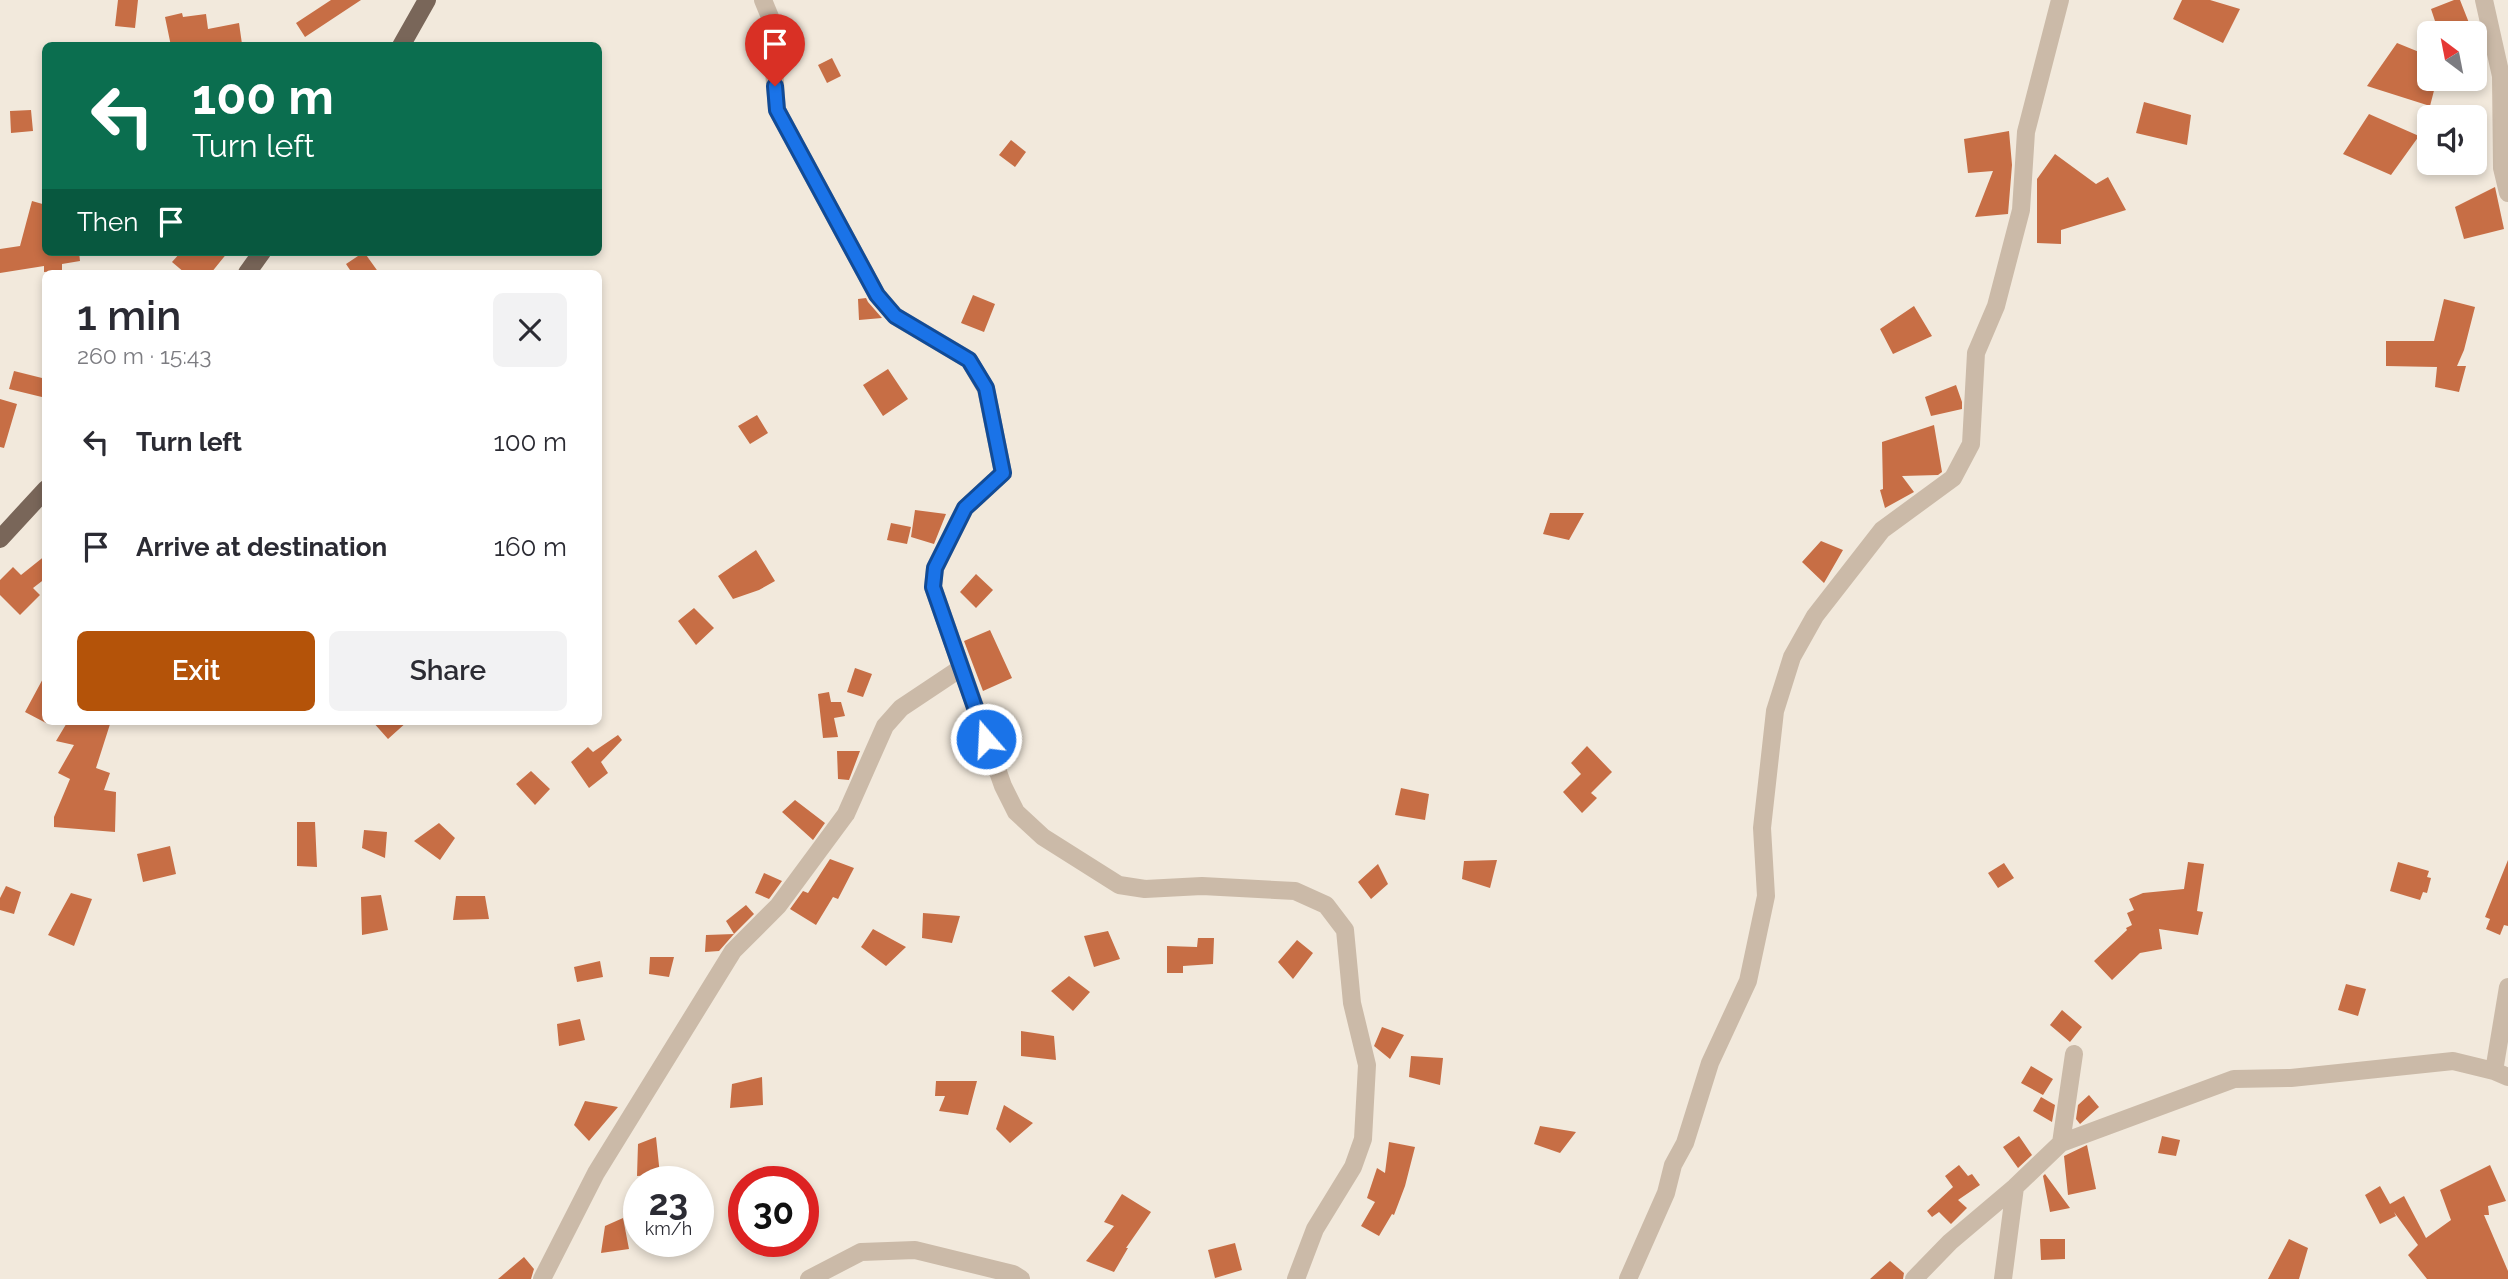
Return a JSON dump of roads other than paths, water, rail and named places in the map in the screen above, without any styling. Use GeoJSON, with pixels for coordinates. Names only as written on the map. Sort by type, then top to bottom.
{"type":"FeatureCollection","features":[{"type":"Feature","properties":{"kind":"main road"},"geometry":{"type":"LineString","coordinates":[[403,42],[427,0]]}},
{"type":"Feature","properties":{"kind":"main road"},"geometry":{"type":"LineString","coordinates":[[0,539],[42,493]]}},
{"type":"Feature","properties":{"kind":"street"},"geometry":{"type":"LineString","coordinates":[[763,0],[770,17],[777,110],[877,295],[895,316],[969,360],[986,388],[1003,473],[965,508],[935,568],[933,587],[1003,786],[1016,812],[1043,837],[1119,885],[1145,889],[1202,886],[1295,891],[1326,905],[1345,930],[1352,1003],[1367,1065],[1363,1139],[1353,1167],[1315,1229],[1296,1279]]}},
{"type":"Feature","properties":{"kind":"street"},"geometry":{"type":"LineString","coordinates":[[1628,1279],[1666,1193],[1673,1165],[1685,1143],[1710,1063],[1748,981],[1766,896],[1762,828],[1775,711],[1792,657],[1815,616],[1882,530],[1953,478],[1971,444],[1976,353],[1996,306],[2021,210],[2026,132],[2060,0]]}},
{"type":"Feature","properties":{"kind":"street"},"geometry":{"type":"LineString","coordinates":[[2484,0],[2501,76],[2502,168],[2508,193]]}},
{"type":"Feature","properties":{"kind":"street"},"geometry":{"type":"LineString","coordinates":[[542,1279],[596,1173],[733,951],[778,906],[846,814],[885,726],[901,708],[961,668]]}},
{"type":"Feature","properties":{"kind":"street"},"geometry":{"type":"LineString","coordinates":[[1914,1279],[1950,1242],[2015,1187],[2061,1143],[2234,1079],[2291,1078],[2453,1061],[2501,1074],[2508,987]]}},
{"type":"Feature","properties":{"kind":"street"},"geometry":{"type":"LineString","coordinates":[[2061,1143],[2074,1054]]}},
{"type":"Feature","properties":{"kind":"street"},"geometry":{"type":"LineString","coordinates":[[2003,1279],[2015,1187]]}},
{"type":"Feature","properties":{"kind":"street"},"geometry":{"type":"LineString","coordinates":[[809,1279],[861,1252],[915,1250],[1013,1274],[1021,1279]]}}]}
